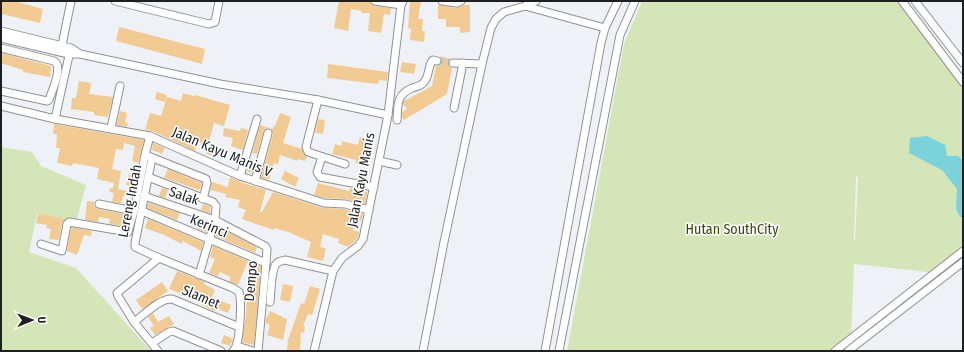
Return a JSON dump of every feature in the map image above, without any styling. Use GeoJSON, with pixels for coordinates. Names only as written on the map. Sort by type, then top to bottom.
{"type":"FeatureCollection","features":[{"type":"Feature","properties":{"kind":"street"},"geometry":{"type":"LineString","coordinates":[[61,49],[71,1]]}},
{"type":"Feature","properties":{"kind":"street"},"geometry":{"type":"LineString","coordinates":[[116,1],[210,24],[215,22],[219,1]]}},
{"type":"Feature","properties":{"kind":"street"},"geometry":{"type":"LineString","coordinates":[[375,1],[402,3]]}},
{"type":"Feature","properties":{"kind":"street"},"geometry":{"type":"LineString","coordinates":[[442,1],[457,3],[461,1]]}},
{"type":"Feature","properties":{"kind":"street"},"geometry":{"type":"LineString","coordinates":[[424,351],[444,242],[491,28],[496,19],[504,12],[536,1]]}},
{"type":"Feature","properties":{"kind":"street"},"geometry":{"type":"LineString","coordinates":[[545,351],[601,43],[605,28],[618,1]]}},
{"type":"Feature","properties":{"kind":"street"},"geometry":{"type":"LineString","coordinates":[[559,351],[620,35],[635,1]]}},
{"type":"Feature","properties":{"kind":"street"},"geometry":{"type":"LineString","coordinates":[[902,1],[963,82]]}},
{"type":"Feature","properties":{"kind":"street"},"geometry":{"type":"LineString","coordinates":[[915,1],[963,63]]}},
{"type":"Feature","properties":{"kind":"street","name":"Jalan Kayu Manis"},"geometry":{"type":"LineString","coordinates":[[314,351],[333,271],[342,258],[361,243],[370,210],[388,115],[402,3]]}},
{"type":"Feature","properties":{"kind":"street"},"geometry":{"type":"LineString","coordinates":[[525,6],[605,28]]}},
{"type":"Feature","properties":{"kind":"street"},"geometry":{"type":"LineString","coordinates":[[1,31],[61,49]]}},
{"type":"Feature","properties":{"kind":"street"},"geometry":{"type":"LineString","coordinates":[[1,38],[61,49],[220,84],[318,100],[388,115]]}},
{"type":"Feature","properties":{"kind":"street"},"geometry":{"type":"LineString","coordinates":[[1,48],[54,61],[57,63],[59,69],[49,100],[47,101],[1,91]]}},
{"type":"Feature","properties":{"kind":"street"},"geometry":{"type":"LineString","coordinates":[[55,119],[70,51]]}},
{"type":"Feature","properties":{"kind":"street"},"geometry":{"type":"LineString","coordinates":[[397,120],[399,99],[402,94],[424,83],[427,78],[430,63],[433,60],[437,60]]}},
{"type":"Feature","properties":{"kind":"street"},"geometry":{"type":"LineString","coordinates":[[453,63],[482,64]]}},
{"type":"Feature","properties":{"kind":"street"},"geometry":{"type":"LineString","coordinates":[[454,108],[463,63]]}},
{"type":"Feature","properties":{"kind":"street"},"geometry":{"type":"LineString","coordinates":[[111,128],[120,86]]}},
{"type":"Feature","properties":{"kind":"street"},"geometry":{"type":"LineString","coordinates":[[318,100],[306,147],[308,152],[345,164]]}},
{"type":"Feature","properties":{"kind":"street","name":"Jalan Kayu Manis V"},"geometry":{"type":"LineString","coordinates":[[1,106],[55,119],[150,136],[240,176],[324,203],[345,204],[370,210]]}},
{"type":"Feature","properties":{"kind":"street"},"geometry":{"type":"LineString","coordinates":[[240,176],[257,120]]}},
{"type":"Feature","properties":{"kind":"street"},"geometry":{"type":"LineString","coordinates":[[255,181],[268,133]]}},
{"type":"Feature","properties":{"kind":"street"},"geometry":{"type":"LineString","coordinates":[[41,244],[62,251],[68,222],[128,232],[148,156],[150,136]]}},
{"type":"Feature","properties":{"kind":"street"},"geometry":{"type":"LineString","coordinates":[[148,156],[206,179],[207,183],[203,199]]}},
{"type":"Feature","properties":{"kind":"street","name":"Lereng Indah"},"geometry":{"type":"LineString","coordinates":[[148,156],[148,177],[134,243],[135,247],[233,288],[239,292],[239,328],[235,348]]}},
{"type":"Feature","properties":{"kind":"street"},"geometry":{"type":"LineString","coordinates":[[322,157],[317,172],[320,177],[374,187]]}},
{"type":"Feature","properties":{"kind":"street"},"geometry":{"type":"LineString","coordinates":[[379,161],[397,165]]}},
{"type":"Feature","properties":{"kind":"street"},"geometry":{"type":"LineString","coordinates":[[148,177],[213,202],[216,206],[215,220],[199,275]]}},
{"type":"Feature","properties":{"kind":"street","name":"Salak"},"geometry":{"type":"LineString","coordinates":[[144,196],[215,220]]}},
{"type":"Feature","properties":{"kind":"street"},"geometry":{"type":"LineString","coordinates":[[99,204],[134,211]]}},
{"type":"Feature","properties":{"kind":"street","name":"Kerinci"},"geometry":{"type":"LineString","coordinates":[[142,211],[208,240],[266,263]]}},
{"type":"Feature","properties":{"kind":"street","name":"Dempo"},"geometry":{"type":"LineString","coordinates":[[215,220],[263,244],[267,249],[258,351]]}},
{"type":"Feature","properties":{"kind":"street"},"geometry":{"type":"LineString","coordinates":[[835,351],[963,252]]}},
{"type":"Feature","properties":{"kind":"street"},"geometry":{"type":"LineString","coordinates":[[158,351],[134,322],[117,293],[159,258]]}},
{"type":"Feature","properties":{"kind":"street"},"geometry":{"type":"LineString","coordinates":[[270,302],[273,270],[279,261],[285,260],[333,271]]}},
{"type":"Feature","properties":{"kind":"street"},"geometry":{"type":"LineString","coordinates":[[848,351],[963,262]]}},
{"type":"Feature","properties":{"kind":"street","name":"Slamet"},"geometry":{"type":"LineString","coordinates":[[134,322],[159,303],[172,299],[239,328]]}},
{"type":"Feature","properties":{"kind":"street"},"geometry":{"type":"LineString","coordinates":[[152,343],[173,331],[222,351]]}},
{"type":"Feature","properties":{"kind":"street"},"geometry":{"type":"LineString","coordinates":[[235,348],[253,351]]}},
{"type":"Feature","properties":{"kind":"green space","name":"Hutan SouthCity"},"geometry":{"type":"Polygon","coordinates":[[[642,1],[902,1],[963,82],[963,250],[936,273],[854,264],[851,338],[835,351],[567,351],[624,44],[642,1]],[[856,176],[854,240],[855,240],[858,178],[856,176]]]}},
{"type":"Feature","properties":{"kind":"green space"},"geometry":{"type":"Polygon","coordinates":[[[1,147],[32,152],[41,166],[86,185],[76,223],[37,214],[29,252],[76,268],[151,351],[1,351],[1,147]]]}},
{"type":"Feature","properties":{"kind":"water"},"geometry":{"type":"Polygon","coordinates":[[[927,136],[945,145],[947,156],[958,156],[963,161],[963,217],[960,217],[956,209],[957,189],[942,170],[909,153],[910,138],[927,136]]]}},
{"type":"Feature","properties":{"kind":"building"},"geometry":{"type":"Polygon","coordinates":[[[1,1],[18,1],[43,9],[40,23],[1,14],[1,1]]]}},
{"type":"Feature","properties":{"kind":"building"},"geometry":{"type":"Polygon","coordinates":[[[339,1],[370,1],[374,6],[391,8],[390,15],[384,14],[381,33],[368,31],[370,13],[361,13],[362,11],[351,9],[348,31],[334,28],[339,1]]]}},
{"type":"Feature","properties":{"kind":"building"},"geometry":{"type":"Polygon","coordinates":[[[410,1],[421,2],[418,19],[423,19],[422,31],[425,31],[424,42],[410,40],[411,29],[408,28],[410,1]]]}},
{"type":"Feature","properties":{"kind":"building"},"geometry":{"type":"Polygon","coordinates":[[[438,5],[456,8],[464,5],[470,5],[470,32],[460,33],[460,27],[446,27],[446,19],[438,19],[438,5]]]}},
{"type":"Feature","properties":{"kind":"building"},"geometry":{"type":"Polygon","coordinates":[[[119,27],[205,49],[202,64],[116,41],[119,27]]]}},
{"type":"Feature","properties":{"kind":"building"},"geometry":{"type":"Polygon","coordinates":[[[1,53],[51,66],[50,77],[23,72],[23,70],[1,63],[1,53]]]}},
{"type":"Feature","properties":{"kind":"building"},"geometry":{"type":"Polygon","coordinates":[[[439,56],[451,59],[448,62],[449,66],[452,68],[447,94],[404,120],[402,118],[402,112],[407,109],[403,104],[404,101],[432,86],[436,66],[440,65],[442,62],[439,56]]]}},
{"type":"Feature","properties":{"kind":"building"},"geometry":{"type":"Polygon","coordinates":[[[402,62],[416,64],[414,74],[400,72],[402,62]]]}},
{"type":"Feature","properties":{"kind":"building"},"geometry":{"type":"Polygon","coordinates":[[[328,64],[388,72],[387,81],[379,80],[378,84],[327,78],[328,64]]]}},
{"type":"Feature","properties":{"kind":"building"},"geometry":{"type":"Polygon","coordinates":[[[79,81],[91,83],[89,94],[113,97],[108,117],[94,115],[94,112],[71,109],[72,98],[76,98],[79,81]]]}},
{"type":"Feature","properties":{"kind":"building"},"geometry":{"type":"Polygon","coordinates":[[[157,92],[167,95],[165,102],[155,99],[157,92]]]}},
{"type":"Feature","properties":{"kind":"building"},"geometry":{"type":"Polygon","coordinates":[[[183,93],[230,105],[224,126],[214,123],[208,145],[197,142],[195,151],[152,131],[145,130],[150,113],[161,116],[167,97],[181,101],[183,93]]]}},
{"type":"Feature","properties":{"kind":"building"},"geometry":{"type":"Polygon","coordinates":[[[120,111],[127,113],[125,122],[128,123],[127,127],[117,125],[120,111]]]}},
{"type":"Feature","properties":{"kind":"building"},"geometry":{"type":"Polygon","coordinates":[[[280,113],[291,117],[283,143],[302,149],[307,157],[305,161],[298,159],[297,161],[280,155],[278,164],[274,163],[269,180],[261,178],[273,134],[271,129],[267,128],[264,130],[257,154],[252,153],[260,125],[273,129],[273,126],[275,126],[280,113]]]}},
{"type":"Feature","properties":{"kind":"building"},"geometry":{"type":"Polygon","coordinates":[[[318,119],[325,120],[323,134],[315,133],[318,119]]]}},
{"type":"Feature","properties":{"kind":"building"},"geometry":{"type":"Polygon","coordinates":[[[54,124],[144,140],[138,163],[132,161],[135,146],[124,143],[123,150],[116,149],[112,169],[121,171],[118,189],[127,191],[126,196],[123,196],[121,203],[112,202],[114,193],[109,192],[110,188],[113,188],[114,183],[97,179],[99,168],[73,163],[72,166],[57,163],[60,148],[56,148],[57,134],[53,134],[54,124]]]}},
{"type":"Feature","properties":{"kind":"building"},"geometry":{"type":"Polygon","coordinates":[[[224,128],[240,131],[241,128],[248,130],[243,150],[231,146],[233,138],[223,136],[224,128]]]}},
{"type":"Feature","properties":{"kind":"building"},"geometry":{"type":"Polygon","coordinates":[[[360,137],[372,140],[366,166],[355,163],[356,160],[332,154],[335,144],[341,146],[342,141],[358,145],[360,137]]]}},
{"type":"Feature","properties":{"kind":"building"},"geometry":{"type":"Polygon","coordinates":[[[153,143],[165,148],[162,154],[152,150],[153,143]]]}},
{"type":"Feature","properties":{"kind":"building"},"geometry":{"type":"Polygon","coordinates":[[[208,146],[216,148],[214,156],[206,154],[208,146]]]}},
{"type":"Feature","properties":{"kind":"building"},"geometry":{"type":"Polygon","coordinates":[[[249,163],[254,165],[252,173],[247,172],[249,163]]]}},
{"type":"Feature","properties":{"kind":"building"},"geometry":{"type":"Polygon","coordinates":[[[168,169],[202,183],[201,187],[199,190],[164,178],[168,169]]]}},
{"type":"Feature","properties":{"kind":"building"},"geometry":{"type":"Polygon","coordinates":[[[285,171],[299,178],[295,187],[281,179],[285,171]]]}},
{"type":"Feature","properties":{"kind":"building"},"geometry":{"type":"Polygon","coordinates":[[[129,173],[135,174],[134,187],[126,185],[129,173]]]}},
{"type":"Feature","properties":{"kind":"building"},"geometry":{"type":"Polygon","coordinates":[[[230,177],[243,183],[266,190],[260,212],[262,212],[273,192],[323,208],[344,209],[363,214],[361,221],[356,220],[353,230],[359,232],[358,237],[348,247],[338,243],[339,239],[323,234],[320,247],[326,248],[323,261],[307,257],[311,242],[288,232],[274,228],[274,230],[242,219],[246,210],[238,207],[240,200],[225,197],[226,194],[210,190],[212,182],[228,187],[230,177]]]}},
{"type":"Feature","properties":{"kind":"building"},"geometry":{"type":"Polygon","coordinates":[[[318,183],[349,191],[350,188],[367,192],[365,204],[345,199],[325,198],[314,195],[318,183]]]}},
{"type":"Feature","properties":{"kind":"building"},"geometry":{"type":"Polygon","coordinates":[[[162,188],[168,190],[165,198],[159,196],[162,188]]]}},
{"type":"Feature","properties":{"kind":"building"},"geometry":{"type":"Polygon","coordinates":[[[87,201],[94,202],[94,206],[98,209],[128,215],[124,226],[109,224],[110,219],[99,217],[98,222],[85,220],[87,201]]]}},
{"type":"Feature","properties":{"kind":"building"},"geometry":{"type":"Polygon","coordinates":[[[148,203],[180,213],[177,220],[147,208],[148,203]]]}},
{"type":"Feature","properties":{"kind":"building"},"geometry":{"type":"Polygon","coordinates":[[[203,204],[210,206],[210,213],[201,210],[203,204]]]}},
{"type":"Feature","properties":{"kind":"building"},"geometry":{"type":"Polygon","coordinates":[[[38,214],[65,219],[62,223],[59,240],[49,239],[51,229],[46,228],[47,225],[36,223],[38,214]]]}},
{"type":"Feature","properties":{"kind":"building"},"geometry":{"type":"Polygon","coordinates":[[[148,219],[203,242],[201,251],[183,241],[182,244],[145,228],[148,219]]]}},
{"type":"Feature","properties":{"kind":"building"},"geometry":{"type":"Polygon","coordinates":[[[200,220],[209,223],[206,232],[197,229],[200,220]]]}},
{"type":"Feature","properties":{"kind":"building"},"geometry":{"type":"Polygon","coordinates":[[[71,227],[92,231],[91,236],[84,235],[77,255],[67,251],[71,227]]]}},
{"type":"Feature","properties":{"kind":"building"},"geometry":{"type":"Polygon","coordinates":[[[218,227],[257,247],[255,253],[215,236],[218,227]]]}},
{"type":"Feature","properties":{"kind":"building"},"geometry":{"type":"Polygon","coordinates":[[[213,246],[248,261],[238,285],[229,281],[231,277],[220,272],[218,276],[209,273],[215,259],[210,257],[213,246]]]}},
{"type":"Feature","properties":{"kind":"building"},"geometry":{"type":"Polygon","coordinates":[[[249,261],[261,266],[254,345],[242,342],[246,313],[249,261]]]}},
{"type":"Feature","properties":{"kind":"building"},"geometry":{"type":"Polygon","coordinates":[[[177,271],[205,282],[204,284],[215,290],[212,297],[231,305],[228,313],[215,308],[214,311],[201,304],[202,302],[169,289],[177,271]]]}},
{"type":"Feature","properties":{"kind":"building"},"geometry":{"type":"Polygon","coordinates":[[[162,282],[168,291],[142,309],[136,300],[162,282]]]}},
{"type":"Feature","properties":{"kind":"building"},"geometry":{"type":"Polygon","coordinates":[[[283,284],[293,286],[290,302],[280,300],[283,284]]]}},
{"type":"Feature","properties":{"kind":"building"},"geometry":{"type":"Polygon","coordinates":[[[310,286],[320,289],[312,315],[308,314],[303,326],[305,327],[304,333],[301,332],[300,351],[287,351],[288,340],[301,303],[304,304],[310,286]]]}},
{"type":"Feature","properties":{"kind":"building"},"geometry":{"type":"Polygon","coordinates":[[[270,311],[287,319],[283,340],[267,335],[270,325],[266,323],[266,319],[270,311]]]}},
{"type":"Feature","properties":{"kind":"building"},"geometry":{"type":"Polygon","coordinates":[[[153,313],[158,322],[169,316],[174,324],[155,335],[150,328],[154,326],[148,317],[153,313]]]}},
{"type":"Feature","properties":{"kind":"building"},"geometry":{"type":"Polygon","coordinates":[[[224,335],[233,339],[230,346],[221,343],[224,335]]]}},
{"type":"Feature","properties":{"kind":"tunnel"},"geometry":{"type":"LineString","coordinates":[[437,61],[453,63]]}}]}
